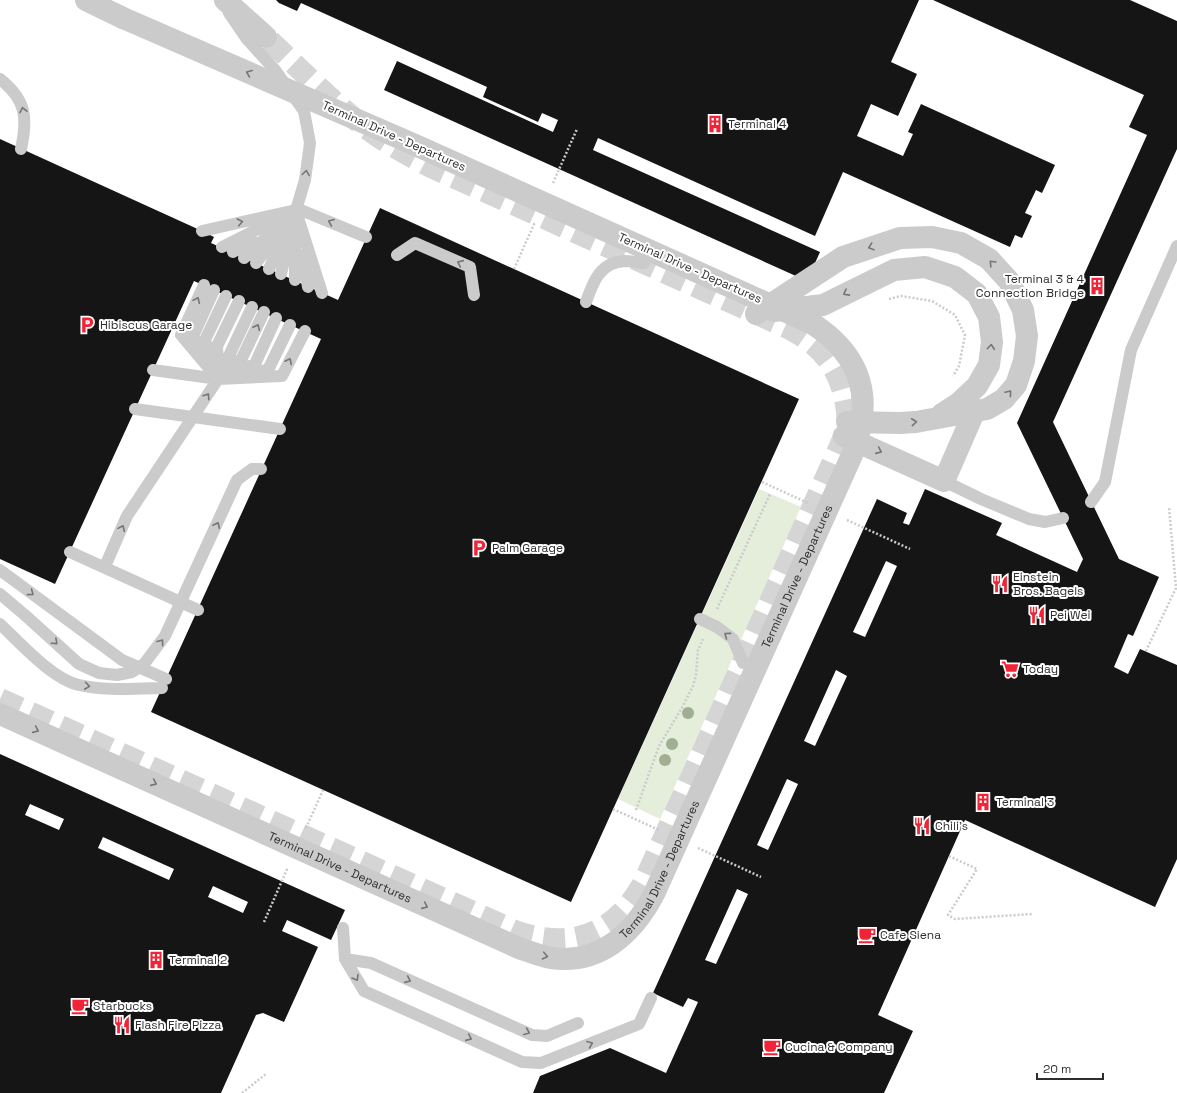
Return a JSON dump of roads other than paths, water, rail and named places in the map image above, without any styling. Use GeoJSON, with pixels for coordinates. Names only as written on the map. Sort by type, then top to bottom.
{"type":"FeatureCollection","features":[{"type":"Feature","properties":{"kind":"street","name":"Terminal Drive - Departures"},"geometry":{"type":"LineString","coordinates":[[0,714],[521,949],[552,958],[585,956],[599,952],[611,946],[632,928],[648,906],[654,894],[852,455],[859,436],[863,413],[863,400],[859,377],[848,357],[826,332],[813,324],[413,144],[123,18],[86,0]]}},
{"type":"Feature","properties":{"kind":"street"},"geometry":{"type":"LineString","coordinates":[[225,0],[266,37]]}},
{"type":"Feature","properties":{"kind":"street"},"geometry":{"type":"LineString","coordinates":[[936,418],[959,402],[977,386],[989,365],[992,342],[989,316],[977,294],[955,277],[925,267],[894,270],[823,305],[756,314],[843,257],[872,246],[900,238],[932,236],[960,243],[989,259],[1009,281],[1023,310],[1027,336],[1024,361],[1016,385],[1004,399],[987,409],[975,410],[936,418],[916,422],[845,429],[944,481],[975,410]]}},
{"type":"Feature","properties":{"kind":"lane"},"geometry":{"type":"LineString","coordinates":[[221,0],[246,38],[275,70],[304,111],[310,143],[305,180],[296,209],[281,274]]}},
{"type":"Feature","properties":{"kind":"lane"},"geometry":{"type":"LineString","coordinates":[[0,79],[11,88],[21,101],[24,119],[24,135],[21,149]]}},
{"type":"Feature","properties":{"kind":"lane"},"geometry":{"type":"LineString","coordinates":[[228,250],[296,209]]}},
{"type":"Feature","properties":{"kind":"lane"},"geometry":{"type":"LineString","coordinates":[[244,258],[296,209]]}},
{"type":"Feature","properties":{"kind":"lane"},"geometry":{"type":"LineString","coordinates":[[256,263],[296,209]]}},
{"type":"Feature","properties":{"kind":"lane"},"geometry":{"type":"LineString","coordinates":[[269,268],[296,209]]}},
{"type":"Feature","properties":{"kind":"lane"},"geometry":{"type":"LineString","coordinates":[[295,280],[296,209]]}},
{"type":"Feature","properties":{"kind":"lane"},"geometry":{"type":"LineString","coordinates":[[296,209],[308,287]]}},
{"type":"Feature","properties":{"kind":"lane"},"geometry":{"type":"LineString","coordinates":[[296,209],[322,293]]}},
{"type":"Feature","properties":{"kind":"lane"},"geometry":{"type":"LineString","coordinates":[[202,231],[296,209],[366,237]]}},
{"type":"Feature","properties":{"kind":"lane"},"geometry":{"type":"LineString","coordinates":[[397,255],[415,243],[470,267],[474,295]]}},
{"type":"Feature","properties":{"kind":"lane"},"geometry":{"type":"LineString","coordinates":[[1091,502],[1105,482],[1131,350],[1177,246]]}},
{"type":"Feature","properties":{"kind":"lane"},"geometry":{"type":"LineString","coordinates":[[586,302],[596,277],[602,270],[610,265],[624,261],[644,263]]}},
{"type":"Feature","properties":{"kind":"lane"},"geometry":{"type":"LineString","coordinates":[[209,288],[193,336],[218,379]]}},
{"type":"Feature","properties":{"kind":"lane"},"geometry":{"type":"LineString","coordinates":[[218,379],[205,340],[226,296]]}},
{"type":"Feature","properties":{"kind":"lane"},"geometry":{"type":"LineString","coordinates":[[218,379],[217,346],[239,301]]}},
{"type":"Feature","properties":{"kind":"lane"},"geometry":{"type":"LineString","coordinates":[[106,564],[127,516],[218,379],[252,307]]}},
{"type":"Feature","properties":{"kind":"lane"},"geometry":{"type":"LineString","coordinates":[[218,379],[242,358],[264,312]]}},
{"type":"Feature","properties":{"kind":"lane"},"geometry":{"type":"LineString","coordinates":[[218,379],[255,364],[276,318]]}},
{"type":"Feature","properties":{"kind":"lane"},"geometry":{"type":"LineString","coordinates":[[218,379],[268,370],[290,325]]}},
{"type":"Feature","properties":{"kind":"lane"},"geometry":{"type":"LineString","coordinates":[[153,370],[218,379],[282,376],[305,331]]}},
{"type":"Feature","properties":{"kind":"lane"},"geometry":{"type":"LineString","coordinates":[[135,409],[280,429]]}},
{"type":"Feature","properties":{"kind":"lane"},"geometry":{"type":"LineString","coordinates":[[0,594],[79,664],[99,673],[117,675],[132,672],[144,664],[165,636],[237,480],[252,469],[261,470]]}},
{"type":"Feature","properties":{"kind":"lane"},"geometry":{"type":"LineString","coordinates":[[944,481],[981,499],[1029,519],[1045,522],[1063,518]]}},
{"type":"Feature","properties":{"kind":"lane"},"geometry":{"type":"LineString","coordinates":[[70,551],[106,564],[198,608],[70,551]]}},
{"type":"Feature","properties":{"kind":"lane"},"geometry":{"type":"LineString","coordinates":[[0,570],[122,660],[164,683],[115,690],[78,685],[59,676],[37,659],[0,624]]}},
{"type":"Feature","properties":{"kind":"lane"},"geometry":{"type":"LineString","coordinates":[[705,621],[733,639],[743,663]]}},
{"type":"Feature","properties":{"kind":"lane"},"geometry":{"type":"LineString","coordinates":[[342,928],[345,959],[364,991],[522,1062],[540,1063],[638,1024],[650,998]]}},
{"type":"Feature","properties":{"kind":"lane"},"geometry":{"type":"LineString","coordinates":[[345,959],[370,963],[532,1035],[547,1036],[578,1023]]}},
{"type":"Feature","properties":{"kind":"tunnel"},"geometry":{"type":"LineString","coordinates":[[0,699],[515,931],[535,937],[555,939],[573,938],[590,934],[605,926],[619,915],[632,900],[644,882],[841,443],[846,428],[847,415],[840,383],[830,363],[808,340],[788,328],[431,167],[392,146],[343,109],[266,37]]}},
{"type":"Feature","properties":{"kind":"place","name":"Terminal 4"},"geometry":{"type":"Point","coordinates":[715,124]}},
{"type":"Feature","properties":{"kind":"place","name":"Terminal 3 & 4 Connection Bridge"},"geometry":{"type":"Point","coordinates":[1097,286]}},
{"type":"Feature","properties":{"kind":"place","name":"Hibiscus Garage"},"geometry":{"type":"Point","coordinates":[87,325]}},
{"type":"Feature","properties":{"kind":"place","name":"Palm Garage"},"geometry":{"type":"Point","coordinates":[479,548]}},
{"type":"Feature","properties":{"kind":"place","name":"Einstein Bros. Bagels"},"geometry":{"type":"Point","coordinates":[1000,584]}},
{"type":"Feature","properties":{"kind":"place","name":"Pei Wei"},"geometry":{"type":"Point","coordinates":[1037,615]}},
{"type":"Feature","properties":{"kind":"place","name":"Today"},"geometry":{"type":"Point","coordinates":[1010,669]}},
{"type":"Feature","properties":{"kind":"place","name":"Terminal 3"},"geometry":{"type":"Point","coordinates":[983,802]}},
{"type":"Feature","properties":{"kind":"place","name":"Chili's"},"geometry":{"type":"Point","coordinates":[922,826]}},
{"type":"Feature","properties":{"kind":"place","name":"Cafe Siena"},"geometry":{"type":"Point","coordinates":[867,935]}},
{"type":"Feature","properties":{"kind":"place","name":"Terminal 2"},"geometry":{"type":"Point","coordinates":[156,960]}},
{"type":"Feature","properties":{"kind":"place","name":"Starbucks"},"geometry":{"type":"Point","coordinates":[80,1006]}},
{"type":"Feature","properties":{"kind":"place","name":"Flash Fire Pizza"},"geometry":{"type":"Point","coordinates":[122,1025]}},
{"type":"Feature","properties":{"kind":"place","name":"Cucina & Company"},"geometry":{"type":"Point","coordinates":[772,1047]}}]}
